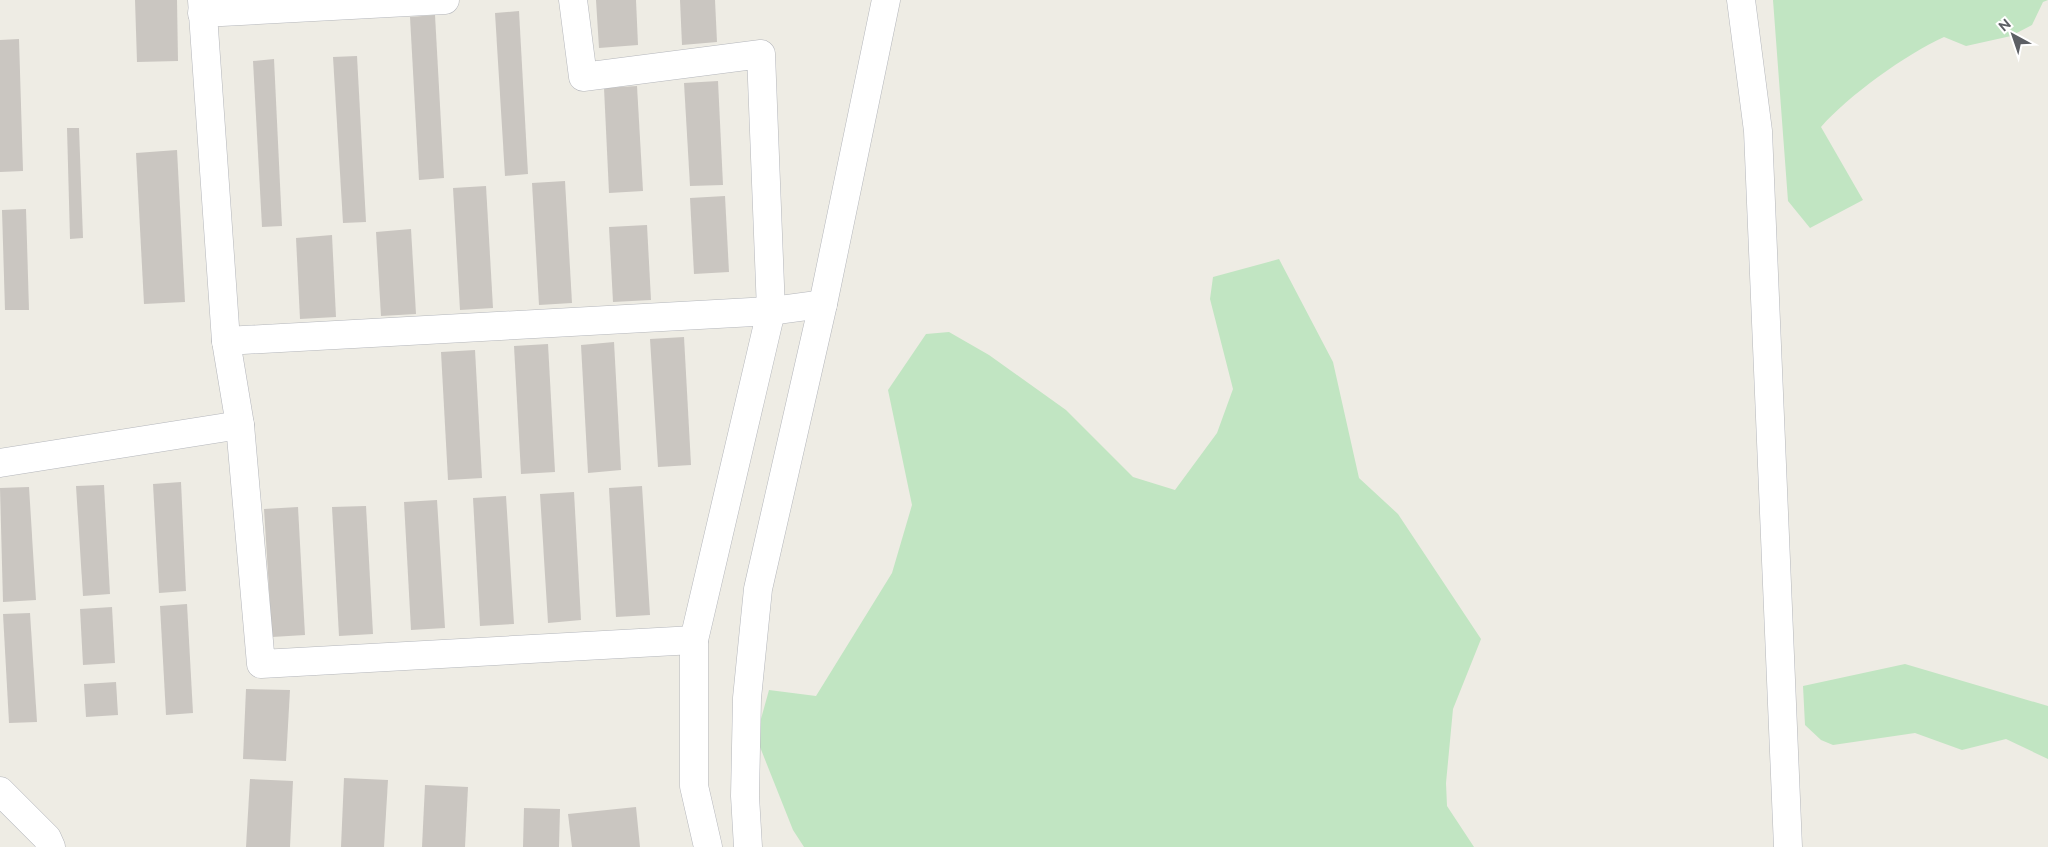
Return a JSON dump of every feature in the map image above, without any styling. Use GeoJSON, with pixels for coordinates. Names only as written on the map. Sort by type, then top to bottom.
{"type":"FeatureCollection","features":[{"type":"Feature","properties":{"kind":"street"},"geometry":{"type":"LineString","coordinates":[[445,0],[202,6],[226,341],[240,425],[261,664],[694,640]]}},
{"type":"Feature","properties":{"kind":"street"},"geometry":{"type":"LineString","coordinates":[[573,0],[583,77],[761,54],[771,311],[694,640],[694,786],[708,847]]}},
{"type":"Feature","properties":{"kind":"street"},"geometry":{"type":"LineString","coordinates":[[748,847],[746,796],[747,698],[758,589],[823,304],[886,0]]}},
{"type":"Feature","properties":{"kind":"street"},"geometry":{"type":"LineString","coordinates":[[1741,0],[1758,132],[1788,847]]}},
{"type":"Feature","properties":{"kind":"street"},"geometry":{"type":"LineString","coordinates":[[226,341],[771,311],[823,304]]}},
{"type":"Feature","properties":{"kind":"street"},"geometry":{"type":"LineString","coordinates":[[0,462],[240,425]]}},
{"type":"Feature","properties":{"kind":"street"},"geometry":{"type":"LineString","coordinates":[[0,791],[47,838],[51,847]]}},
{"type":"Feature","properties":{"kind":"green space"},"geometry":{"type":"Polygon","coordinates":[[[1773,0],[2048,0],[2043,2],[2032,25],[2011,36],[1966,46],[1944,37],[1929,44],[1878,77],[1832,115],[1821,127],[1863,200],[1810,228],[1788,201],[1773,0]]]}},
{"type":"Feature","properties":{"kind":"green space"},"geometry":{"type":"Polygon","coordinates":[[[1279,259],[1333,362],[1359,478],[1398,514],[1481,639],[1453,709],[1446,783],[1447,806],[1474,847],[804,847],[793,830],[756,737],[769,690],[816,696],[892,573],[912,505],[888,390],[926,334],[949,332],[989,355],[1066,410],[1133,477],[1175,490],[1217,433],[1233,389],[1210,299],[1213,277],[1279,259]]]}},
{"type":"Feature","properties":{"kind":"green space"},"geometry":{"type":"Polygon","coordinates":[[[1905,664],[2048,706],[2048,759],[2006,739],[1962,750],[1915,733],[1833,745],[1821,740],[1805,725],[1803,686],[1905,664]]]}},
{"type":"Feature","properties":{"kind":"building"},"geometry":{"type":"Polygon","coordinates":[[[135,0],[177,0],[178,61],[137,62],[135,0]]]}},
{"type":"Feature","properties":{"kind":"building"},"geometry":{"type":"Polygon","coordinates":[[[596,0],[636,0],[638,45],[599,48],[596,0]]]}},
{"type":"Feature","properties":{"kind":"building"},"geometry":{"type":"Polygon","coordinates":[[[680,0],[715,0],[717,42],[682,45],[680,0]]]}},
{"type":"Feature","properties":{"kind":"building"},"geometry":{"type":"Polygon","coordinates":[[[519,11],[528,174],[505,176],[495,13],[519,11]]]}},
{"type":"Feature","properties":{"kind":"building"},"geometry":{"type":"Polygon","coordinates":[[[435,15],[444,178],[419,180],[410,17],[435,15]]]}},
{"type":"Feature","properties":{"kind":"building"},"geometry":{"type":"Polygon","coordinates":[[[19,39],[23,171],[0,172],[0,40],[19,39]]]}},
{"type":"Feature","properties":{"kind":"building"},"geometry":{"type":"Polygon","coordinates":[[[357,56],[366,222],[343,223],[333,57],[357,56]]]}},
{"type":"Feature","properties":{"kind":"building"},"geometry":{"type":"Polygon","coordinates":[[[274,59],[282,226],[262,227],[253,61],[274,59]]]}},
{"type":"Feature","properties":{"kind":"building"},"geometry":{"type":"Polygon","coordinates":[[[718,81],[723,185],[690,186],[684,83],[718,81]]]}},
{"type":"Feature","properties":{"kind":"building"},"geometry":{"type":"Polygon","coordinates":[[[637,86],[643,191],[609,193],[604,88],[637,86]]]}},
{"type":"Feature","properties":{"kind":"building"},"geometry":{"type":"Polygon","coordinates":[[[67,128],[79,128],[83,238],[70,239],[67,128]]]}},
{"type":"Feature","properties":{"kind":"building"},"geometry":{"type":"Polygon","coordinates":[[[177,150],[185,302],[144,304],[136,153],[177,150]]]}},
{"type":"Feature","properties":{"kind":"building"},"geometry":{"type":"Polygon","coordinates":[[[565,181],[572,303],[539,305],[532,183],[565,181]]]}},
{"type":"Feature","properties":{"kind":"building"},"geometry":{"type":"Polygon","coordinates":[[[486,186],[493,308],[460,310],[453,188],[486,186]]]}},
{"type":"Feature","properties":{"kind":"building"},"geometry":{"type":"Polygon","coordinates":[[[725,196],[729,272],[694,274],[690,198],[725,196]]]}},
{"type":"Feature","properties":{"kind":"building"},"geometry":{"type":"Polygon","coordinates":[[[26,209],[29,310],[5,310],[2,210],[26,209]]]}},
{"type":"Feature","properties":{"kind":"building"},"geometry":{"type":"Polygon","coordinates":[[[647,225],[651,300],[613,302],[609,227],[647,225]]]}},
{"type":"Feature","properties":{"kind":"building"},"geometry":{"type":"Polygon","coordinates":[[[411,229],[416,314],[381,316],[376,232],[411,229]]]}},
{"type":"Feature","properties":{"kind":"building"},"geometry":{"type":"Polygon","coordinates":[[[332,235],[336,317],[300,319],[296,238],[332,235]]]}},
{"type":"Feature","properties":{"kind":"building"},"geometry":{"type":"Polygon","coordinates":[[[684,337],[691,465],[658,467],[650,339],[684,337]]]}},
{"type":"Feature","properties":{"kind":"building"},"geometry":{"type":"Polygon","coordinates":[[[614,342],[621,470],[588,473],[581,345],[614,342]]]}},
{"type":"Feature","properties":{"kind":"building"},"geometry":{"type":"Polygon","coordinates":[[[548,344],[555,472],[521,474],[514,346],[548,344]]]}},
{"type":"Feature","properties":{"kind":"building"},"geometry":{"type":"Polygon","coordinates":[[[475,350],[482,478],[448,480],[441,352],[475,350]]]}},
{"type":"Feature","properties":{"kind":"building"},"geometry":{"type":"Polygon","coordinates":[[[181,482],[186,591],[159,593],[153,484],[181,482]]]}},
{"type":"Feature","properties":{"kind":"building"},"geometry":{"type":"Polygon","coordinates":[[[104,485],[110,594],[83,596],[76,486],[104,485]]]}},
{"type":"Feature","properties":{"kind":"building"},"geometry":{"type":"Polygon","coordinates":[[[642,486],[650,615],[616,617],[609,488],[642,486]]]}},
{"type":"Feature","properties":{"kind":"building"},"geometry":{"type":"Polygon","coordinates":[[[29,487],[36,600],[3,602],[0,488],[29,487]]]}},
{"type":"Feature","properties":{"kind":"building"},"geometry":{"type":"Polygon","coordinates":[[[574,492],[581,620],[548,623],[540,494],[574,492]]]}},
{"type":"Feature","properties":{"kind":"building"},"geometry":{"type":"Polygon","coordinates":[[[506,496],[514,624],[480,626],[473,498],[506,496]]]}},
{"type":"Feature","properties":{"kind":"building"},"geometry":{"type":"Polygon","coordinates":[[[437,500],[445,628],[411,630],[404,502],[437,500]]]}},
{"type":"Feature","properties":{"kind":"building"},"geometry":{"type":"Polygon","coordinates":[[[366,506],[373,634],[339,636],[332,507],[366,506]]]}},
{"type":"Feature","properties":{"kind":"building"},"geometry":{"type":"Polygon","coordinates":[[[298,507],[305,635],[272,637],[264,509],[298,507]]]}},
{"type":"Feature","properties":{"kind":"building"},"geometry":{"type":"Polygon","coordinates":[[[187,604],[193,713],[166,715],[160,606],[187,604]]]}},
{"type":"Feature","properties":{"kind":"building"},"geometry":{"type":"Polygon","coordinates":[[[112,607],[115,663],[83,665],[80,609],[112,607]]]}},
{"type":"Feature","properties":{"kind":"building"},"geometry":{"type":"Polygon","coordinates":[[[30,613],[37,722],[9,723],[3,614],[30,613]]]}},
{"type":"Feature","properties":{"kind":"building"},"geometry":{"type":"Polygon","coordinates":[[[116,682],[118,715],[86,717],[84,684],[116,682]]]}},
{"type":"Feature","properties":{"kind":"building"},"geometry":{"type":"Polygon","coordinates":[[[246,689],[290,690],[286,761],[243,759],[246,689]]]}},
{"type":"Feature","properties":{"kind":"building"},"geometry":{"type":"Polygon","coordinates":[[[344,778],[388,780],[384,847],[341,847],[344,778]]]}},
{"type":"Feature","properties":{"kind":"building"},"geometry":{"type":"Polygon","coordinates":[[[250,779],[293,781],[290,847],[246,847],[250,779]]]}},
{"type":"Feature","properties":{"kind":"building"},"geometry":{"type":"Polygon","coordinates":[[[425,785],[468,787],[465,847],[422,847],[425,785]]]}},
{"type":"Feature","properties":{"kind":"building"},"geometry":{"type":"Polygon","coordinates":[[[636,807],[640,847],[572,847],[568,814],[636,807]]]}},
{"type":"Feature","properties":{"kind":"building"},"geometry":{"type":"Polygon","coordinates":[[[524,808],[560,809],[559,847],[523,847],[524,808]]]}}]}
